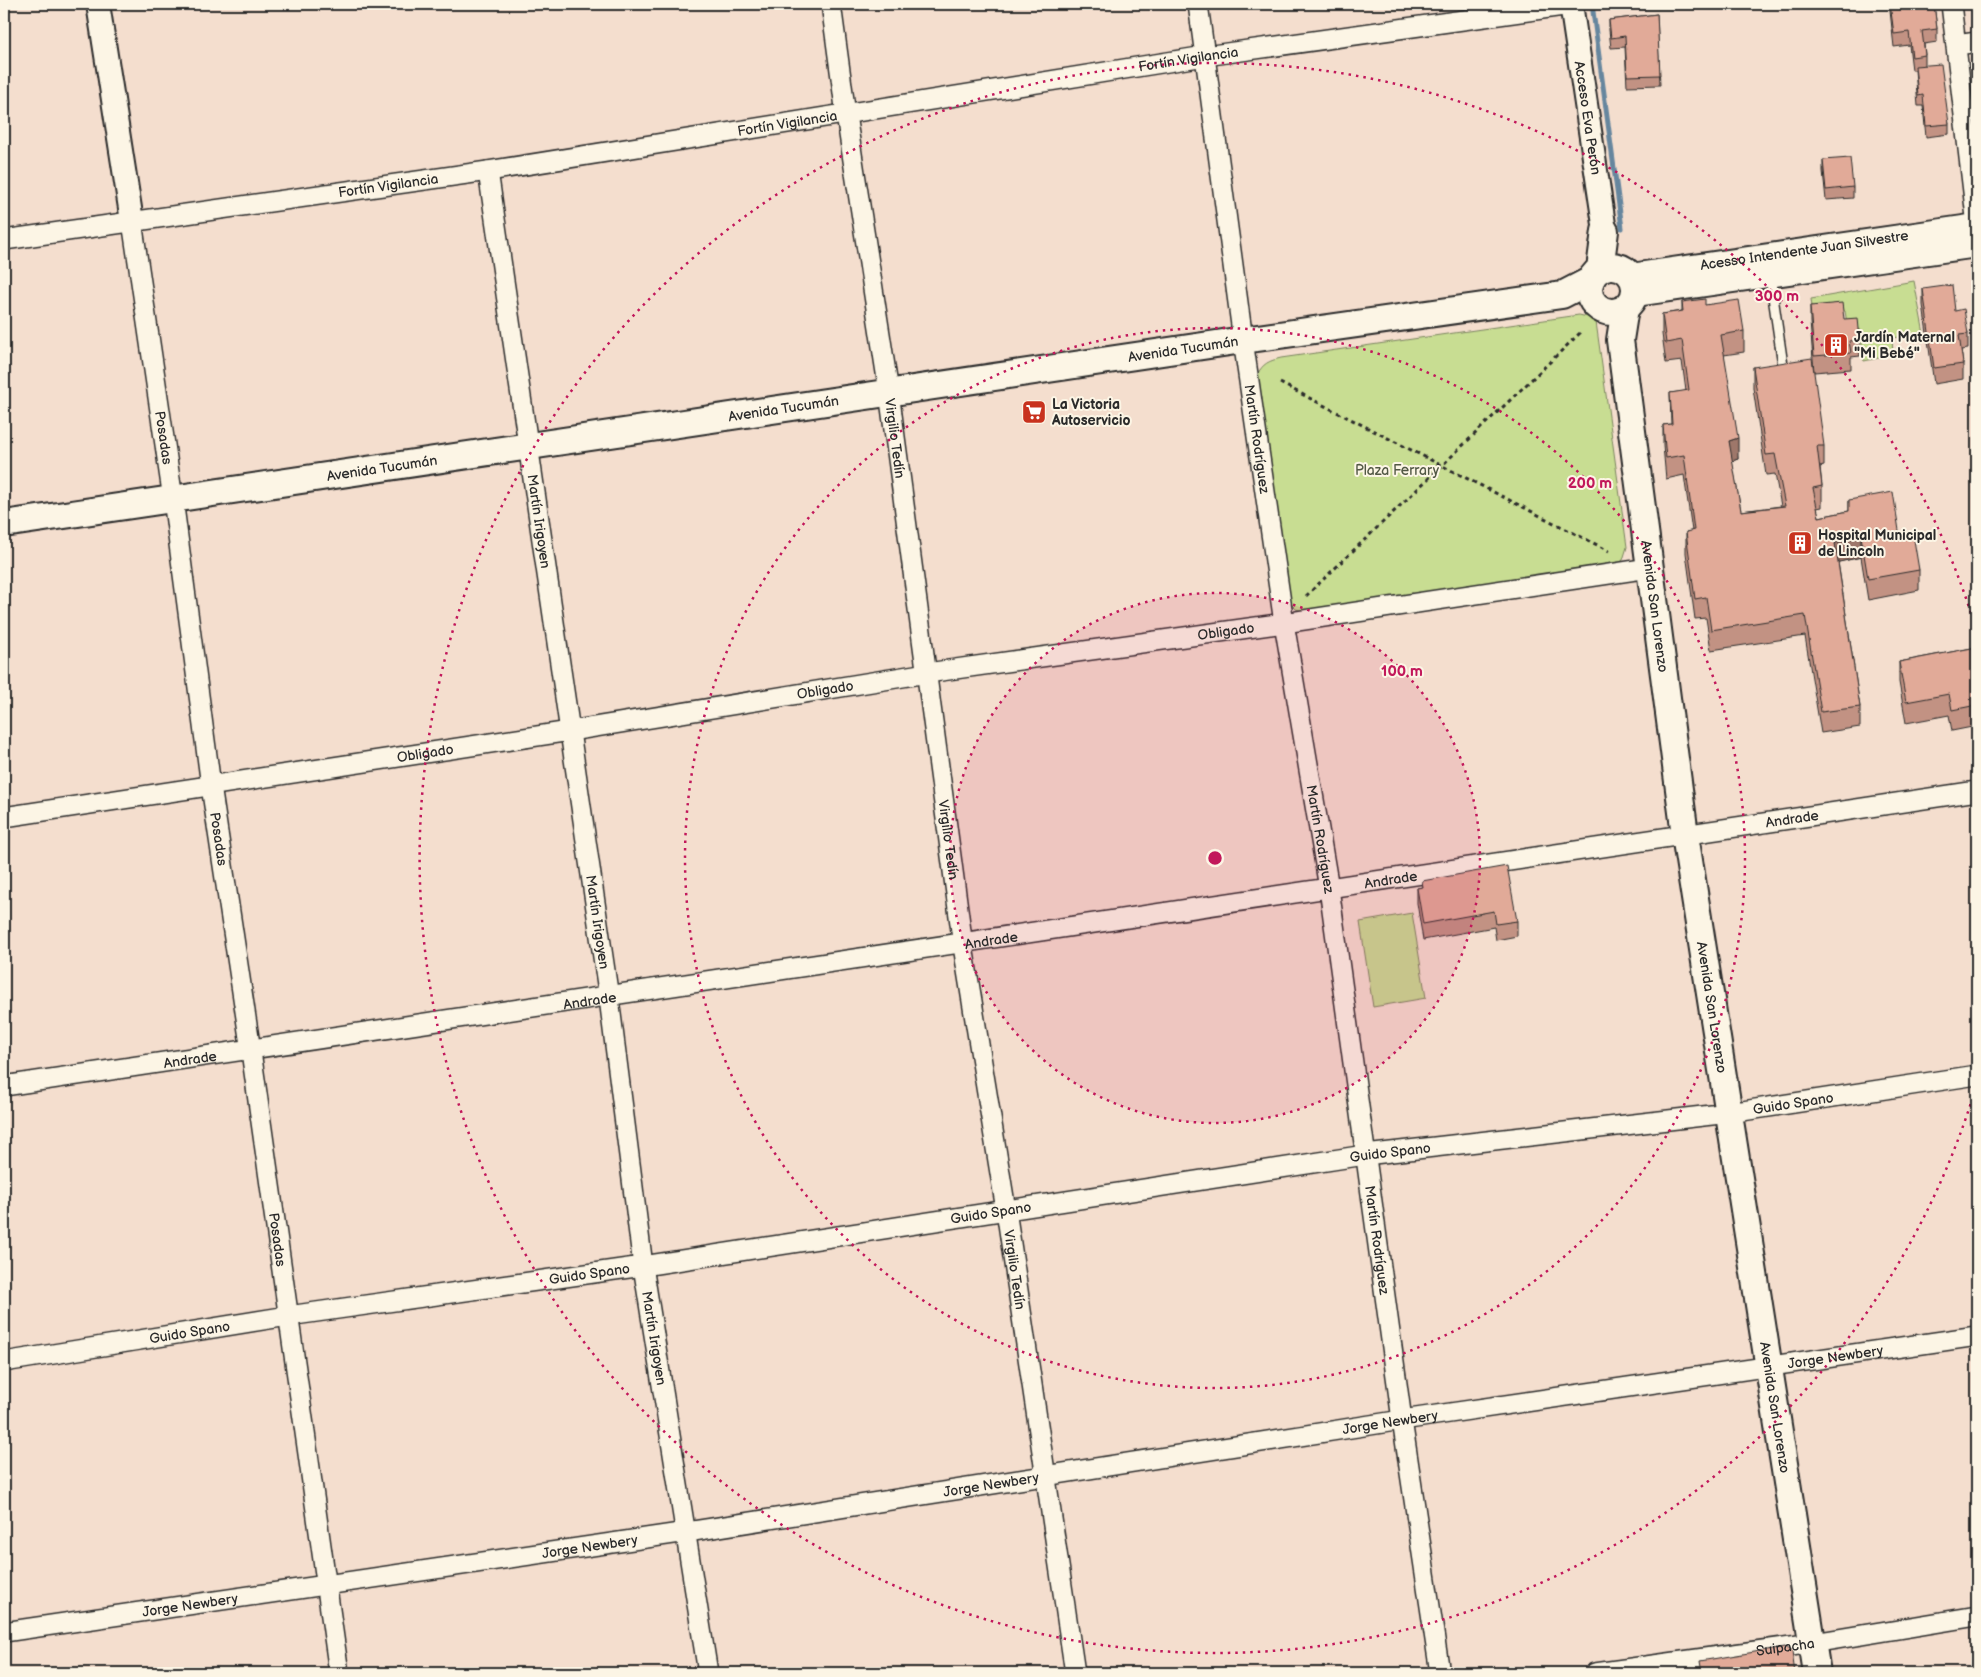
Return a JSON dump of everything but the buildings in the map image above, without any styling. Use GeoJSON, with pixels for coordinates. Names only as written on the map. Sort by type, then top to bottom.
{"type":"FeatureCollection","features":[{"type":"Feature","properties":{"kind":"main road","name":"Acceso Eva Perón"},"geometry":{"type":"LineString","coordinates":[[1605,231],[1613,288]]}},
{"type":"Feature","properties":{"kind":"main road","name":"Avenida Tucumán"},"geometry":{"type":"LineString","coordinates":[[4,524],[1243,340],[1613,288]]}},
{"type":"Feature","properties":{"kind":"main road","name":"Avenida San Lorenzo"},"geometry":{"type":"LineString","coordinates":[[1613,288],[1685,835],[1767,1366],[1817,1673]]}},
{"type":"Feature","properties":{"kind":"street","name":"Posadas"},"geometry":{"type":"LineString","coordinates":[[98,4],[173,499],[211,786],[252,1051],[339,1673]]}},
{"type":"Feature","properties":{"kind":"street","name":"Virgilio Tedín"},"geometry":{"type":"LineString","coordinates":[[831,4],[846,115],[889,392],[963,946],[1006,1210],[1075,1673]]}},
{"type":"Feature","properties":{"kind":"street","name":"Martín Rodríguez"},"geometry":{"type":"LineString","coordinates":[[1198,4],[1243,340],[1284,623],[1329,888],[1402,1420],[1440,1673]]}},
{"type":"Feature","properties":{"kind":"street","name":"Fortín Vigilancia"},"geometry":{"type":"LineString","coordinates":[[4,240],[488,171],[1205,56],[1571,4]]}},
{"type":"Feature","properties":{"kind":"street","name":"Acceso Eva Perón"},"geometry":{"type":"LineString","coordinates":[[1571,4],[1605,231]]}},
{"type":"Feature","properties":{"kind":"street"},"geometry":{"type":"LineString","coordinates":[[1951,4],[1977,225]]}},
{"type":"Feature","properties":{"kind":"street"},"geometry":{"type":"LineString","coordinates":[[1956,45],[1977,42]]}},
{"type":"Feature","properties":{"kind":"street","name":"Martín Irigoyen"},"geometry":{"type":"LineString","coordinates":[[488,171],[609,998],[644,1266],[708,1673]]}},
{"type":"Feature","properties":{"kind":"street","name":"Acesso Intendente Juan Silvestre"},"geometry":{"type":"LineString","coordinates":[[1613,288],[1977,225]]}},
{"type":"Feature","properties":{"kind":"street","name":"Acesso Intendente Juan Silvestre"},"geometry":{"type":"LineString","coordinates":[[1613,288],[1770,276],[1977,246]]}},
{"type":"Feature","properties":{"kind":"street","name":"Obligado"},"geometry":{"type":"LineString","coordinates":[[4,817],[570,731],[926,673],[1284,623],[1649,568]]}},
{"type":"Feature","properties":{"kind":"street","name":"Andrade"},"geometry":{"type":"LineString","coordinates":[[4,1086],[963,946],[1329,888],[1977,792]]}},
{"type":"Feature","properties":{"kind":"street","name":"Guido Spano"},"geometry":{"type":"LineString","coordinates":[[4,1362],[288,1316],[644,1266],[1365,1155],[1729,1113],[1977,1075]]}},
{"type":"Feature","properties":{"kind":"street","name":"Jorge Newbery"},"geometry":{"type":"LineString","coordinates":[[4,1632],[687,1532],[1402,1420],[1977,1336]]}},
{"type":"Feature","properties":{"kind":"street","name":"Suipacha"},"geometry":{"type":"LineString","coordinates":[[1595,1673],[1977,1616]]}},
{"type":"Feature","properties":{"kind":"lane"},"geometry":{"type":"LineString","coordinates":[[1770,276],[1784,372]]}},
{"type":"Feature","properties":{"kind":"path"},"geometry":{"type":"LineString","coordinates":[[1306,596],[1580,332]]}},
{"type":"Feature","properties":{"kind":"path"},"geometry":{"type":"LineString","coordinates":[[1280,383],[1609,551]]}},
{"type":"Feature","properties":{"kind":"green space","name":"Jardín Maternal \"Mi Bebé\""},"geometry":{"type":"Polygon","coordinates":[[[1914,281],[1924,334],[1892,338],[1893,355],[1864,361],[1860,329],[1848,330],[1845,311],[1813,315],[1811,299],[1914,281]]]}},
{"type":"Feature","properties":{"kind":"green space","name":"Plaza Ferrary"},"geometry":{"type":"Polygon","coordinates":[[[1579,315],[1592,318],[1596,322],[1627,547],[1623,560],[1618,564],[1303,611],[1296,609],[1291,604],[1257,375],[1264,365],[1281,358],[1579,315]]]}},
{"type":"Feature","properties":{"kind":"green space"},"geometry":{"type":"Polygon","coordinates":[[[1412,913],[1426,998],[1373,1007],[1360,922],[1412,913]]]}},
{"type":"Feature","properties":{"kind":"waterway"},"geometry":{"type":"LineString","coordinates":[[1592,4],[1622,228]]}},
{"type":"Feature","properties":{"kind":"place","name":"Jardín Maternal \"Mi Bebé\""},"geometry":{"type":"Point","coordinates":[1836,345]}},
{"type":"Feature","properties":{"kind":"place","name":"La Victoria Autoservicio"},"geometry":{"type":"Point","coordinates":[1034,412]}},
{"type":"Feature","properties":{"kind":"place","name":"Hospital Municipal de Lincoln"},"geometry":{"type":"Point","coordinates":[1800,543]}}]}
